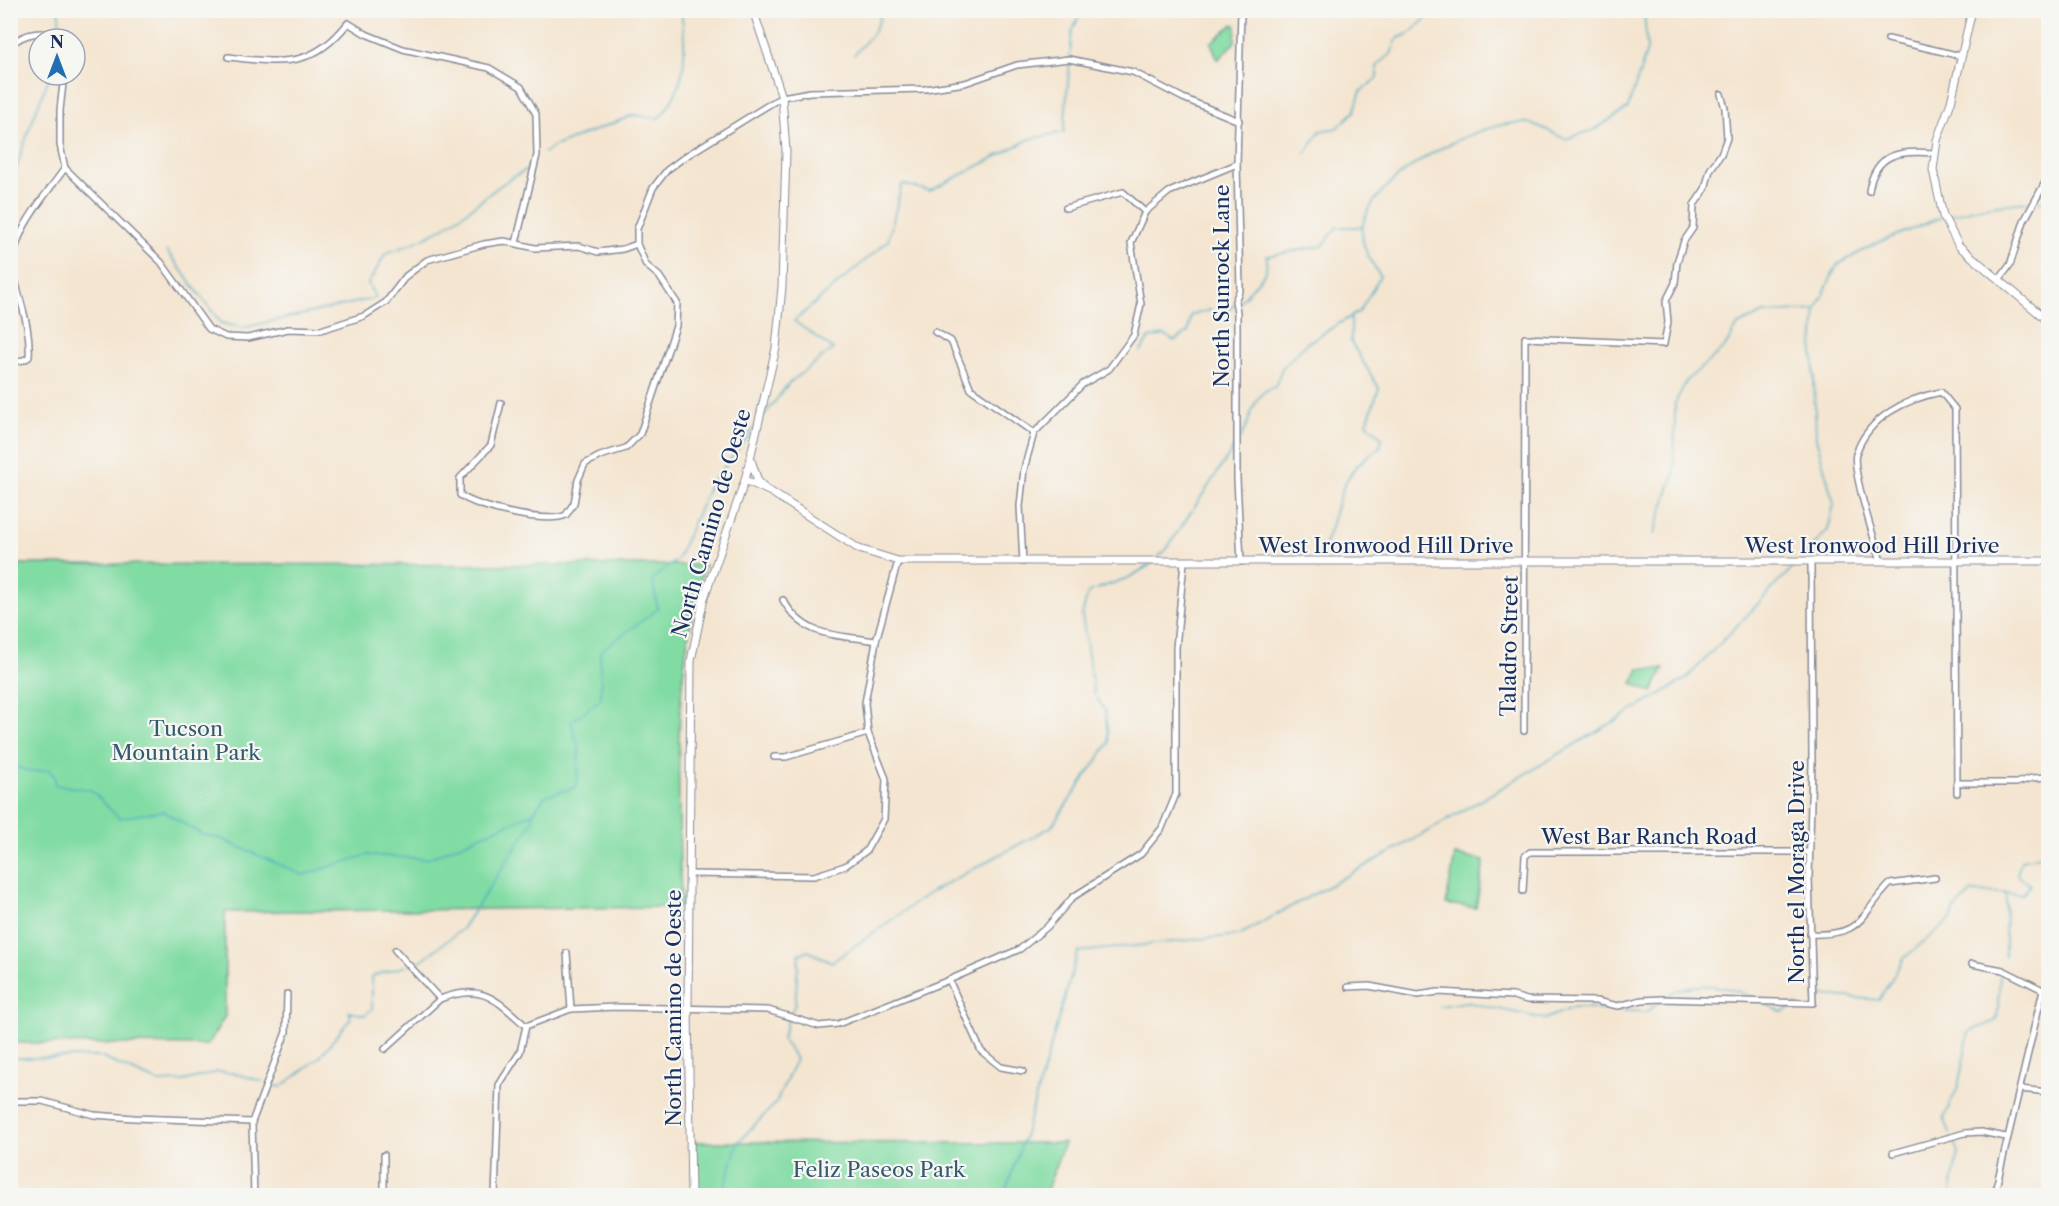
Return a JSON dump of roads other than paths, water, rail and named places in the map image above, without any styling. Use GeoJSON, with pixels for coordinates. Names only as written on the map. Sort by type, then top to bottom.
{"type":"FeatureCollection","features":[{"type":"Feature","properties":{"kind":"street","name":"North Camino de Oeste"},"geometry":{"type":"LineString","coordinates":[[691,1196],[688,1009],[691,661],[704,598],[745,480],[780,323],[785,203],[782,97],[753,10]]}},
{"type":"Feature","properties":{"kind":"street","name":"North Sunrock Lane"},"geometry":{"type":"LineString","coordinates":[[1241,10],[1237,164],[1240,289],[1235,301],[1238,312],[1237,479],[1241,562]]}},
{"type":"Feature","properties":{"kind":"street"},"geometry":{"type":"LineString","coordinates":[[1972,10],[1934,153],[1935,187],[1948,229],[1959,246],[2049,321]]}},
{"type":"Feature","properties":{"kind":"street"},"geometry":{"type":"LineString","coordinates":[[228,57],[284,63],[304,58],[334,41],[348,23],[366,34],[403,49],[489,68],[521,87],[536,114],[537,155],[516,243]]}},
{"type":"Feature","properties":{"kind":"street"},"geometry":{"type":"LineString","coordinates":[[10,46],[27,36]]}},
{"type":"Feature","properties":{"kind":"street"},"geometry":{"type":"LineString","coordinates":[[1888,39],[1961,56]]}},
{"type":"Feature","properties":{"kind":"street"},"geometry":{"type":"LineString","coordinates":[[501,403],[496,435],[487,454],[460,478],[460,495],[506,511],[555,518],[571,510],[578,480],[585,464],[600,456],[626,448],[636,440],[676,326],[677,303],[659,276],[643,259],[637,244],[637,229],[653,188],[667,170],[686,156],[782,97],[856,89],[935,87],[965,83],[1017,65],[1044,60],[1069,59],[1133,72],[1183,98],[1239,121]]}},
{"type":"Feature","properties":{"kind":"street"},"geometry":{"type":"LineString","coordinates":[[63,87],[60,145],[65,168],[161,262],[208,328],[226,337],[248,338],[276,330],[327,328],[373,312],[386,302],[406,276],[426,260],[495,242],[516,243],[535,248],[579,246],[598,252],[637,244]]}},
{"type":"Feature","properties":{"kind":"street","name":"Taladro Street"},"geometry":{"type":"LineString","coordinates":[[1524,731],[1525,338],[1664,344],[1668,322],[1666,301],[1675,283],[1681,251],[1693,228],[1694,205],[1705,189],[1710,170],[1721,154],[1727,138],[1725,108],[1721,94]]}},
{"type":"Feature","properties":{"kind":"street"},"geometry":{"type":"LineString","coordinates":[[1869,191],[1874,174],[1887,158],[1914,151],[1934,153]]}},
{"type":"Feature","properties":{"kind":"street"},"geometry":{"type":"LineString","coordinates":[[1023,562],[1020,506],[1024,469],[1034,433],[1083,384],[1109,369],[1134,335],[1141,304],[1131,243],[1144,212],[1169,192],[1237,164]]}},
{"type":"Feature","properties":{"kind":"street"},"geometry":{"type":"LineString","coordinates":[[10,362],[29,357],[26,316],[14,273],[15,252],[25,226],[65,168]]}},
{"type":"Feature","properties":{"kind":"street"},"geometry":{"type":"LineString","coordinates":[[1999,280],[2010,265],[2024,221],[2049,177]]}},
{"type":"Feature","properties":{"kind":"street"},"geometry":{"type":"LineString","coordinates":[[1066,208],[1123,192],[1144,212]]}},
{"type":"Feature","properties":{"kind":"street"},"geometry":{"type":"LineString","coordinates":[[935,332],[951,341],[971,389],[1034,433]]}},
{"type":"Feature","properties":{"kind":"street"},"geometry":{"type":"LineString","coordinates":[[1881,561],[1865,510],[1856,455],[1873,423],[1916,397],[1941,392],[1955,410],[1957,794]]}},
{"type":"Feature","properties":{"kind":"street"},"geometry":{"type":"LineString","coordinates":[[750,457],[758,481],[765,489]]}},
{"type":"Feature","properties":{"kind":"street","name":"West Ironwood Hill Drive"},"geometry":{"type":"LineString","coordinates":[[745,480],[765,489],[859,549],[898,561],[2049,561]]}},
{"type":"Feature","properties":{"kind":"street"},"geometry":{"type":"LineString","coordinates":[[689,874],[814,876],[845,866],[866,851],[884,819],[886,779],[868,733],[865,703],[876,641],[898,561]]}},
{"type":"Feature","properties":{"kind":"street","name":"North el Moraga Drive"},"geometry":{"type":"LineString","coordinates":[[1348,987],[1369,986],[1418,995],[1438,992],[1513,996],[1527,1000],[1596,1001],[1618,1006],[1642,1000],[1662,999],[1813,1003],[1809,852],[1812,763],[1811,561]]}},
{"type":"Feature","properties":{"kind":"street"},"geometry":{"type":"LineString","coordinates":[[526,1026],[571,1009],[768,1010],[819,1026],[838,1024],[1020,949],[1047,927],[1073,897],[1141,854],[1162,828],[1176,794],[1176,648],[1184,562]]}},
{"type":"Feature","properties":{"kind":"street"},"geometry":{"type":"LineString","coordinates":[[783,600],[794,618],[810,629],[876,641]]}},
{"type":"Feature","properties":{"kind":"street"},"geometry":{"type":"LineString","coordinates":[[774,757],[786,757],[868,733]]}},
{"type":"Feature","properties":{"kind":"street"},"geometry":{"type":"LineString","coordinates":[[1957,783],[2016,783],[2032,778],[2049,777]]}},
{"type":"Feature","properties":{"kind":"street","name":"West Bar Ranch Road"},"geometry":{"type":"LineString","coordinates":[[1523,891],[1525,856],[1530,852],[1809,852]]}},
{"type":"Feature","properties":{"kind":"street"},"geometry":{"type":"LineString","coordinates":[[1810,934],[1834,935],[1852,928],[1866,915],[1890,884],[1935,878]]}},
{"type":"Feature","properties":{"kind":"street"},"geometry":{"type":"LineString","coordinates":[[395,950],[440,999]]}},
{"type":"Feature","properties":{"kind":"street"},"geometry":{"type":"LineString","coordinates":[[567,953],[571,1009]]}},
{"type":"Feature","properties":{"kind":"street"},"geometry":{"type":"LineString","coordinates":[[1972,964],[2003,970],[2043,990]]}},
{"type":"Feature","properties":{"kind":"street"},"geometry":{"type":"LineString","coordinates":[[949,980],[981,1051],[1001,1067],[1023,1071]]}},
{"type":"Feature","properties":{"kind":"street"},"geometry":{"type":"LineString","coordinates":[[1994,1196],[2006,1137],[2020,1089],[2043,990],[2049,985]]}},
{"type":"Feature","properties":{"kind":"street"},"geometry":{"type":"LineString","coordinates":[[385,1049],[440,999],[459,992],[475,991],[492,996],[526,1026]]}},
{"type":"Feature","properties":{"kind":"street"},"geometry":{"type":"LineString","coordinates":[[254,1196],[252,1122],[286,1032],[287,994]]}},
{"type":"Feature","properties":{"kind":"street"},"geometry":{"type":"LineString","coordinates":[[495,1196],[499,1085],[520,1052],[526,1026]]}},
{"type":"Feature","properties":{"kind":"street"},"geometry":{"type":"LineString","coordinates":[[2020,1089],[2049,1092]]}},
{"type":"Feature","properties":{"kind":"street"},"geometry":{"type":"LineString","coordinates":[[10,1101],[42,1101],[94,1115],[252,1122]]}},
{"type":"Feature","properties":{"kind":"street"},"geometry":{"type":"LineString","coordinates":[[1893,1153],[1965,1133],[1981,1132],[2006,1137]]}},
{"type":"Feature","properties":{"kind":"street"},"geometry":{"type":"LineString","coordinates":[[384,1155],[384,1196]]}},
{"type":"Feature","properties":{"kind":"street"},"geometry":{"type":"LineString","coordinates":[[1407,1196],[1435,1194]]}},
{"type":"Feature","properties":{"kind":"waterway"},"geometry":{"type":"LineString","coordinates":[[59,10],[60,27]]}},
{"type":"Feature","properties":{"kind":"waterway"},"geometry":{"type":"LineString","coordinates":[[544,153],[552,147],[634,115],[659,118],[676,93],[683,67],[684,40],[681,10]]}},
{"type":"Feature","properties":{"kind":"waterway"},"geometry":{"type":"LineString","coordinates":[[854,55],[873,33],[880,18],[876,10]]}},
{"type":"Feature","properties":{"kind":"waterway"},"geometry":{"type":"LineString","coordinates":[[763,417],[789,383],[833,349],[794,321],[888,241],[902,184],[930,191],[1030,139],[1064,132],[1072,32],[1082,10]]}},
{"type":"Feature","properties":{"kind":"waterway"},"geometry":{"type":"LineString","coordinates":[[1306,153],[1320,131],[1337,128],[1354,112],[1361,91],[1378,78],[1377,66],[1391,54],[1397,39],[1410,33],[1435,10]]}},
{"type":"Feature","properties":{"kind":"waterway"},"geometry":{"type":"LineString","coordinates":[[1240,439],[1257,401],[1267,390],[1275,387],[1282,368],[1307,343],[1360,311],[1380,276],[1364,245],[1363,225],[1371,206],[1386,188],[1431,154],[1457,140],[1483,130],[1507,124],[1527,123],[1542,127],[1565,139],[1594,130],[1628,108],[1647,50],[1644,10]]}},
{"type":"Feature","properties":{"kind":"waterway"},"geometry":{"type":"LineString","coordinates":[[10,188],[45,87]]}},
{"type":"Feature","properties":{"kind":"waterway"},"geometry":{"type":"LineString","coordinates":[[167,251],[221,323],[242,328],[376,298],[368,284],[386,253],[437,231],[528,169]]}},
{"type":"Feature","properties":{"kind":"waterway"},"geometry":{"type":"LineString","coordinates":[[1947,216],[1982,207],[2034,201]]}},
{"type":"Feature","properties":{"kind":"waterway"},"geometry":{"type":"LineString","coordinates":[[2038,202],[2048,202]]}},
{"type":"Feature","properties":{"kind":"waterway"},"geometry":{"type":"LineString","coordinates":[[1802,558],[1828,530],[1834,504],[1816,438],[1813,347],[1816,310],[1837,265],[1875,244],[1942,217]]}},
{"type":"Feature","properties":{"kind":"waterway"},"geometry":{"type":"LineString","coordinates":[[1239,303],[1266,272],[1267,256],[1323,246],[1337,227],[1362,227]]}},
{"type":"Feature","properties":{"kind":"waterway"},"geometry":{"type":"LineString","coordinates":[[1141,351],[1149,338],[1165,335],[1174,341],[1188,332],[1191,315],[1210,310],[1217,315],[1235,305]]}},
{"type":"Feature","properties":{"kind":"waterway"},"geometry":{"type":"LineString","coordinates":[[1654,534],[1674,474],[1675,403],[1687,380],[1725,347],[1738,325],[1764,313],[1816,310]]}},
{"type":"Feature","properties":{"kind":"waterway"},"geometry":{"type":"LineString","coordinates":[[1322,551],[1346,482],[1353,470],[1380,447],[1382,438],[1367,423],[1379,388],[1351,342],[1351,317]]}},
{"type":"Feature","properties":{"kind":"waterway"},"geometry":{"type":"LineString","coordinates":[[411,965],[418,963],[462,929],[533,821],[533,813],[545,796],[577,787],[579,750],[571,722],[601,699],[600,651],[658,609],[652,579],[677,560],[709,487],[754,428]]}},
{"type":"Feature","properties":{"kind":"waterway"},"geometry":{"type":"LineString","coordinates":[[1158,557],[1166,550],[1235,446]]}},
{"type":"Feature","properties":{"kind":"waterway"},"geometry":{"type":"LineString","coordinates":[[1097,589],[1130,577],[1153,563]]}},
{"type":"Feature","properties":{"kind":"waterway"},"geometry":{"type":"LineString","coordinates":[[1004,1196],[1025,1134],[1078,952],[1239,935],[1418,837],[1686,679],[1796,564]]}},
{"type":"Feature","properties":{"kind":"waterway"},"geometry":{"type":"LineString","coordinates":[[1092,590],[1088,593],[1082,615],[1094,695]]}},
{"type":"Feature","properties":{"kind":"waterway"},"geometry":{"type":"LineString","coordinates":[[790,1015],[795,1004],[799,954],[808,951],[832,962],[931,892],[1051,827],[1109,743],[1105,711],[1097,698]]}},
{"type":"Feature","properties":{"kind":"waterway"},"geometry":{"type":"LineString","coordinates":[[10,765],[31,772],[49,770],[55,777],[55,785],[91,790],[119,818],[163,811],[201,834],[221,839],[303,875],[367,855],[427,859],[533,813]]}},
{"type":"Feature","properties":{"kind":"waterway"},"geometry":{"type":"LineString","coordinates":[[1815,997],[1822,995],[1879,1000],[1904,958],[1951,919],[1955,909],[1972,892],[2023,894],[2030,885],[2017,875],[2021,860],[2041,856],[2048,860]]}},
{"type":"Feature","properties":{"kind":"waterway"},"geometry":{"type":"LineString","coordinates":[[2005,957],[2006,892]]}},
{"type":"Feature","properties":{"kind":"waterway"},"geometry":{"type":"LineString","coordinates":[[270,1084],[281,1087],[319,1058],[351,1018],[349,1012],[365,1015],[372,1009],[372,976],[406,966]]}},
{"type":"Feature","properties":{"kind":"waterway"},"geometry":{"type":"LineString","coordinates":[[1950,1134],[1944,1117],[1958,1087],[1969,1032],[1997,1020],[2000,975]]}},
{"type":"Feature","properties":{"kind":"waterway"},"geometry":{"type":"LineString","coordinates":[[1667,996],[1688,987],[1712,986],[1746,994],[1756,999]]}},
{"type":"Feature","properties":{"kind":"waterway"},"geometry":{"type":"LineString","coordinates":[[1439,1006],[1466,1002],[1545,1019],[1574,1007],[1646,1012],[1661,1001]]}},
{"type":"Feature","properties":{"kind":"waterway"},"geometry":{"type":"LineString","coordinates":[[1766,1004],[1782,1012],[1797,1005]]}},
{"type":"Feature","properties":{"kind":"waterway"},"geometry":{"type":"LineString","coordinates":[[717,1196],[723,1191],[738,1142],[776,1103],[796,1059],[782,1039],[788,1019]]}},
{"type":"Feature","properties":{"kind":"waterway"},"geometry":{"type":"LineString","coordinates":[[10,1058],[100,1057],[158,1082],[183,1081],[218,1072],[233,1073],[262,1081]]}},
{"type":"Feature","properties":{"kind":"waterway"},"geometry":{"type":"LineString","coordinates":[[1950,1196],[1958,1152],[1952,1138]]}},
{"type":"Feature","properties":{"kind":"park label","name":"Tucson Mountain Park"},"geometry":{"type":"Point","coordinates":[186,740]}},
{"type":"Feature","properties":{"kind":"park label","name":"Feliz Paseos Park"},"geometry":{"type":"Point","coordinates":[879,1169]}}]}
